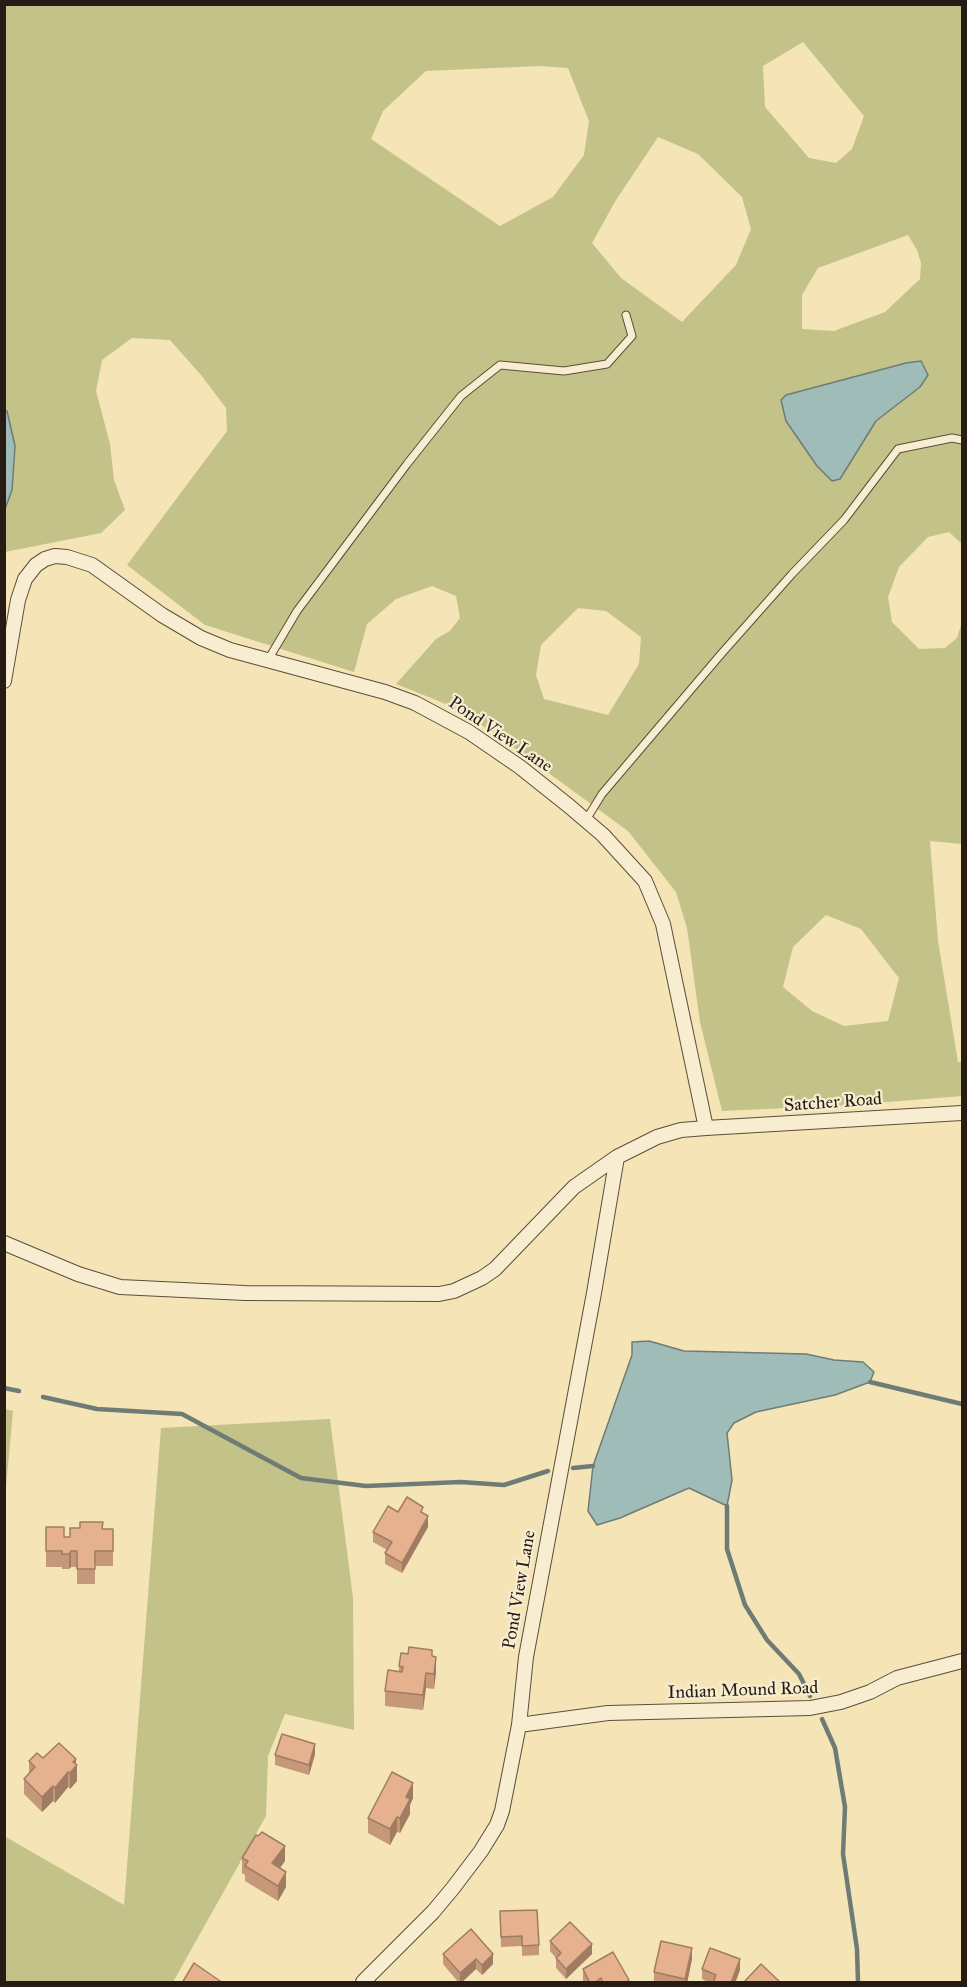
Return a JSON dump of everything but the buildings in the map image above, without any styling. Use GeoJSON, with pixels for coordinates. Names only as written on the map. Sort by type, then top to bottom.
{"type":"FeatureCollection","features":[{"type":"Feature","properties":{"kind":"street","name":"Pond View Lane"},"geometry":{"type":"LineString","coordinates":[[4,681],[18,600],[25,579],[36,564],[55,556],[79,560],[92,566],[162,615],[201,638],[230,650],[385,692],[443,716],[470,732],[520,767],[586,820],[625,857],[645,881],[658,909],[706,1128]]}},
{"type":"Feature","properties":{"kind":"street","name":"Satcher Road"},"geometry":{"type":"LineString","coordinates":[[706,1128],[963,1113]]}},
{"type":"Feature","properties":{"kind":"street"},"geometry":{"type":"LineString","coordinates":[[4,1243],[78,1274],[120,1287],[245,1293],[439,1294],[469,1285],[495,1269],[574,1187],[617,1157],[657,1137],[681,1130],[706,1128]]}},
{"type":"Feature","properties":{"kind":"street","name":"Pond View Lane"},"geometry":{"type":"LineString","coordinates":[[363,1983],[433,1912],[481,1851],[497,1825],[502,1811],[519,1725],[526,1657],[592,1305],[617,1157]]}},
{"type":"Feature","properties":{"kind":"street","name":"Indian Mound Road"},"geometry":{"type":"LineString","coordinates":[[519,1725],[608,1713],[818,1707],[856,1698],[897,1678],[963,1661]]}},
{"type":"Feature","properties":{"kind":"lane"},"geometry":{"type":"LineString","coordinates":[[268,660],[297,611],[406,464],[460,396],[500,365],[564,371],[607,364],[632,336],[626,315]]}},
{"type":"Feature","properties":{"kind":"lane"},"geometry":{"type":"LineString","coordinates":[[586,820],[602,794],[722,653],[792,574],[844,520],[898,449],[952,438],[963,440]]}},
{"type":"Feature","properties":{"kind":"green space"},"geometry":{"type":"Polygon","coordinates":[[[4,5],[962,5],[962,544],[949,532],[928,537],[899,567],[888,597],[892,622],[919,649],[945,648],[957,638],[962,622],[962,844],[930,841],[938,941],[958,1062],[962,1062],[962,1096],[851,1105],[722,1111],[700,1022],[687,928],[676,892],[628,831],[491,731],[446,704],[396,684],[436,639],[450,631],[460,618],[456,596],[432,586],[396,599],[367,624],[354,672],[205,625],[127,565],[227,431],[226,408],[170,340],[132,338],[102,360],[96,391],[110,444],[114,480],[125,510],[101,533],[5,552],[4,5]],[[803,42],[763,66],[765,107],[809,158],[836,163],[852,149],[864,116],[803,42]],[[539,66],[426,71],[383,111],[371,139],[500,226],[553,197],[584,155],[589,121],[568,68],[539,66]],[[658,137],[616,200],[592,243],[621,278],[682,322],[736,265],[751,229],[742,197],[698,154],[658,137]],[[908,235],[818,268],[802,295],[802,329],[834,331],[885,312],[920,279],[921,263],[917,250],[908,235]],[[906,363],[786,395],[781,400],[786,421],[817,466],[920,387],[906,363]],[[578,608],[541,645],[536,675],[544,699],[608,715],[639,664],[641,637],[606,611],[578,608]],[[826,915],[793,947],[783,987],[812,1011],[844,1026],[888,1021],[899,978],[861,929],[826,915]]]}},
{"type":"Feature","properties":{"kind":"green space"},"geometry":{"type":"Polygon","coordinates":[[[4,1409],[13,1411],[5,1498],[4,1409]]]}},
{"type":"Feature","properties":{"kind":"green space"},"geometry":{"type":"Polygon","coordinates":[[[330,1419],[353,1598],[354,1730],[285,1714],[268,1756],[266,1816],[173,1982],[5,1982],[4,1836],[124,1905],[161,1428],[330,1419]]]}},
{"type":"Feature","properties":{"kind":"water"},"geometry":{"type":"Polygon","coordinates":[[[921,361],[928,375],[920,387],[876,421],[840,479],[832,481],[817,466],[786,421],[781,400],[786,395],[921,361]]]}},
{"type":"Feature","properties":{"kind":"water"},"geometry":{"type":"Polygon","coordinates":[[[4,411],[7,411],[15,446],[12,490],[5,509],[4,411]]]}},
{"type":"Feature","properties":{"kind":"water"},"geometry":{"type":"Polygon","coordinates":[[[649,1341],[684,1351],[806,1354],[834,1360],[863,1362],[874,1372],[870,1382],[835,1395],[756,1412],[734,1423],[727,1433],[732,1480],[727,1506],[689,1488],[620,1518],[597,1525],[588,1511],[593,1466],[632,1355],[632,1342],[649,1341]]]}},
{"type":"Feature","properties":{"kind":"waterway"},"geometry":{"type":"LineString","coordinates":[[870,1382],[962,1404]]}},
{"type":"Feature","properties":{"kind":"waterway"},"geometry":{"type":"LineString","coordinates":[[4,1388],[19,1391]]}},
{"type":"Feature","properties":{"kind":"waterway"},"geometry":{"type":"LineString","coordinates":[[43,1397],[97,1409],[182,1414],[301,1478],[366,1486],[461,1482],[504,1485],[548,1471]]}},
{"type":"Feature","properties":{"kind":"waterway"},"geometry":{"type":"LineString","coordinates":[[573,1468],[593,1466]]}},
{"type":"Feature","properties":{"kind":"waterway"},"geometry":{"type":"LineString","coordinates":[[727,1506],[727,1549],[745,1605],[767,1640],[799,1674],[810,1696]]}},
{"type":"Feature","properties":{"kind":"waterway"},"geometry":{"type":"LineString","coordinates":[[822,1719],[835,1748],[845,1807],[843,1854],[857,1949],[858,1982]]}}]}
